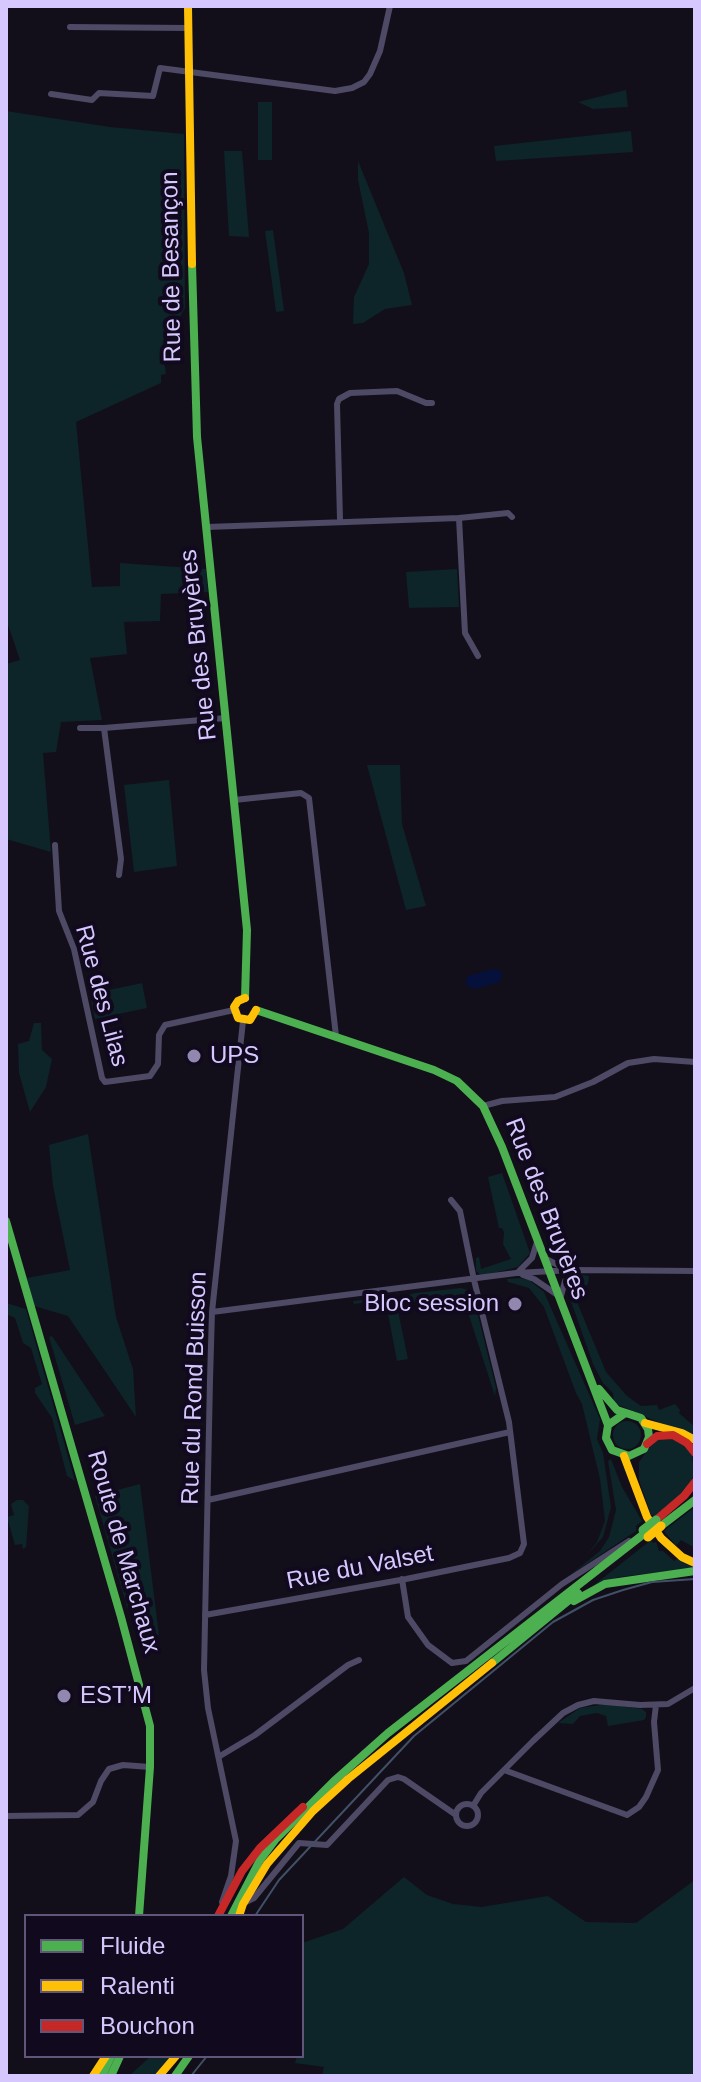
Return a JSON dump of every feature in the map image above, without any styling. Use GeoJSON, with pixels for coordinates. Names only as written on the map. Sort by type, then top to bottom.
{"type":"FeatureCollection","features":[{"type":"Feature","properties":{"kind":"main road","name":"Rue de Besançon"},"geometry":{"type":"LineString","coordinates":[[188,6],[191,326],[197,437],[207,527]]}},
{"type":"Feature","properties":{"kind":"main road","name":"Rue des Bruyères"},"geometry":{"type":"LineString","coordinates":[[207,527],[247,930],[245,998],[254,1003],[256,1010],[453,1078],[483,1106],[492,1122],[608,1425]]}},
{"type":"Feature","properties":{"kind":"main road"},"geometry":{"type":"LineString","coordinates":[[245,998],[238,1001],[234,1010],[236,1016],[243,1021],[250,1020],[256,1010]]}},
{"type":"Feature","properties":{"kind":"main road","name":"Route de Marchaux"},"geometry":{"type":"LineString","coordinates":[[6,1221],[150,1726],[142,1914]]}},
{"type":"Feature","properties":{"kind":"main road"},"geometry":{"type":"LineString","coordinates":[[589,1375],[610,1404],[624,1414],[636,1415],[645,1423],[677,1431],[695,1440]]}},
{"type":"Feature","properties":{"kind":"main road"},"geometry":{"type":"LineString","coordinates":[[624,1414],[608,1425],[606,1431],[612,1450],[629,1456]]}},
{"type":"Feature","properties":{"kind":"main road"},"geometry":{"type":"LineString","coordinates":[[645,1423],[649,1437],[647,1444]]}},
{"type":"Feature","properties":{"kind":"main road"},"geometry":{"type":"LineString","coordinates":[[629,1456],[657,1436],[673,1435],[687,1443],[695,1453]]}},
{"type":"Feature","properties":{"kind":"main road"},"geometry":{"type":"LineString","coordinates":[[629,1456],[631,1480],[647,1517],[661,1538],[693,1562]]}},
{"type":"Feature","properties":{"kind":"main road"},"geometry":{"type":"LineString","coordinates":[[658,1523],[695,1482]]}},
{"type":"Feature","properties":{"kind":"main road"},"geometry":{"type":"LineString","coordinates":[[219,1914],[242,1871],[286,1821],[388,1733],[695,1494]]}},
{"type":"Feature","properties":{"kind":"main road"},"geometry":{"type":"LineString","coordinates":[[658,1523],[695,1500]]}},
{"type":"Feature","properties":{"kind":"main road"},"geometry":{"type":"LineString","coordinates":[[563,1597],[629,1541],[645,1533]]}},
{"type":"Feature","properties":{"kind":"main road"},"geometry":{"type":"LineString","coordinates":[[237,1914],[267,1864],[313,1811],[366,1763],[540,1624],[645,1533]]}},
{"type":"Feature","properties":{"kind":"main road"},"geometry":{"type":"LineString","coordinates":[[540,1624],[590,1590],[605,1584],[695,1571]]}},
{"type":"Feature","properties":{"kind":"main road"},"geometry":{"type":"LineString","coordinates":[[237,1914],[260,1860],[275,1840],[334,1781]]}},
{"type":"Feature","properties":{"kind":"main road"},"geometry":{"type":"LineString","coordinates":[[93,2076],[106,2058]]}},
{"type":"Feature","properties":{"kind":"main road"},"geometry":{"type":"LineString","coordinates":[[159,2076],[176,2058]]}},
{"type":"Feature","properties":{"kind":"main road"},"geometry":{"type":"LineString","coordinates":[[166,2076],[177,2058]]}},
{"type":"Feature","properties":{"kind":"main road"},"geometry":{"type":"LineString","coordinates":[[175,2076],[188,2058]]}},
{"type":"Feature","properties":{"kind":"street"},"geometry":{"type":"LineString","coordinates":[[51,94],[92,100],[99,93],[153,96],[160,68],[335,91],[352,88],[364,82],[370,74],[380,51],[390,6]]}},
{"type":"Feature","properties":{"kind":"street"},"geometry":{"type":"LineString","coordinates":[[70,27],[188,28]]}},
{"type":"Feature","properties":{"kind":"street"},"geometry":{"type":"LineString","coordinates":[[340,520],[339,399],[350,393],[397,391],[432,403]]}},
{"type":"Feature","properties":{"kind":"street"},"geometry":{"type":"LineString","coordinates":[[207,527],[340,520],[460,521],[508,513],[512,517]]}},
{"type":"Feature","properties":{"kind":"street"},"geometry":{"type":"LineString","coordinates":[[460,521],[465,633],[478,656]]}},
{"type":"Feature","properties":{"kind":"street"},"geometry":{"type":"LineString","coordinates":[[80,728],[226,718]]}},
{"type":"Feature","properties":{"kind":"street"},"geometry":{"type":"LineString","coordinates":[[104,728],[121,859],[119,875]]}},
{"type":"Feature","properties":{"kind":"street"},"geometry":{"type":"LineString","coordinates":[[234,800],[301,793],[309,798],[336,1036]]}},
{"type":"Feature","properties":{"kind":"street","name":"Rue des Lilas"},"geometry":{"type":"LineString","coordinates":[[55,845],[59,911],[74,949],[105,1082],[150,1076],[158,1064],[159,1035],[165,1025],[234,1010]]}},
{"type":"Feature","properties":{"kind":"street","name":"Rue du Rond Buisson"},"geometry":{"type":"LineString","coordinates":[[219,1914],[231,1876],[236,1841],[208,1708],[204,1670],[212,1312],[243,1021]]}},
{"type":"Feature","properties":{"kind":"street"},"geometry":{"type":"LineString","coordinates":[[483,1106],[502,1101],[555,1097],[593,1082],[628,1063],[654,1059],[695,1062]]}},
{"type":"Feature","properties":{"kind":"street"},"geometry":{"type":"LineString","coordinates":[[208,1500],[510,1432],[460,1211],[451,1200]]}},
{"type":"Feature","properties":{"kind":"street"},"geometry":{"type":"LineString","coordinates":[[516,1273],[532,1258],[537,1242]]}},
{"type":"Feature","properties":{"kind":"street"},"geometry":{"type":"LineString","coordinates":[[542,1256],[556,1266],[578,1270]]}},
{"type":"Feature","properties":{"kind":"street"},"geometry":{"type":"LineString","coordinates":[[561,1307],[565,1281],[578,1270]]}},
{"type":"Feature","properties":{"kind":"street"},"geometry":{"type":"LineString","coordinates":[[212,1312],[516,1273],[695,1271]]}},
{"type":"Feature","properties":{"kind":"street"},"geometry":{"type":"LineString","coordinates":[[516,1273],[534,1279],[556,1294]]}},
{"type":"Feature","properties":{"kind":"street","name":"Rue du Valset"},"geometry":{"type":"LineString","coordinates":[[205,1615],[509,1558],[520,1553],[524,1544],[510,1432]]}},
{"type":"Feature","properties":{"kind":"street"},"geometry":{"type":"LineString","coordinates":[[402,1579],[408,1617],[428,1645],[450,1664],[466,1661],[562,1584],[629,1541]]}},
{"type":"Feature","properties":{"kind":"street"},"geometry":{"type":"LineString","coordinates":[[220,1756],[255,1735],[359,1660]]}},
{"type":"Feature","properties":{"kind":"street"},"geometry":{"type":"LineString","coordinates":[[473,1806],[481,1793],[563,1713],[578,1705],[594,1701],[656,1705],[678,1700],[695,1688]]}},
{"type":"Feature","properties":{"kind":"street"},"geometry":{"type":"LineString","coordinates":[[504,1770],[627,1815],[639,1807],[646,1797],[658,1770],[654,1722],[656,1705]]}},
{"type":"Feature","properties":{"kind":"street"},"geometry":{"type":"LineString","coordinates":[[6,1816],[78,1815],[93,1802],[109,1769],[123,1765],[150,1767]]}},
{"type":"Feature","properties":{"kind":"street"},"geometry":{"type":"LineString","coordinates":[[243,1904],[254,1898],[299,1843],[327,1845],[388,1780],[404,1779],[456,1815],[460,1823],[471,1825],[477,1814],[473,1806]]}},
{"type":"Feature","properties":{"kind":"street"},"geometry":{"type":"LineString","coordinates":[[456,1815],[462,1805],[473,1806]]}},
{"type":"Feature","properties":{"kind":"green space"},"geometry":{"type":"Polygon","coordinates":[[[626,90],[628,107],[593,109],[578,102],[626,90]]]}},
{"type":"Feature","properties":{"kind":"green space"},"geometry":{"type":"Polygon","coordinates":[[[258,102],[272,102],[272,160],[258,160],[258,102]]]}},
{"type":"Feature","properties":{"kind":"green space"},"geometry":{"type":"Polygon","coordinates":[[[6,111],[110,127],[184,134],[185,308],[162,347],[166,374],[161,375],[161,383],[76,422],[92,587],[120,586],[120,563],[206,569],[208,592],[161,594],[160,621],[124,622],[127,654],[90,658],[102,720],[61,722],[56,752],[43,753],[51,852],[6,839],[6,664],[20,660],[6,619],[6,111]]]}},
{"type":"Feature","properties":{"kind":"green space"},"geometry":{"type":"Polygon","coordinates":[[[631,131],[633,152],[496,161],[494,146],[631,131]]]}},
{"type":"Feature","properties":{"kind":"green space"},"geometry":{"type":"Polygon","coordinates":[[[224,151],[242,151],[249,237],[229,236],[224,151]]]}},
{"type":"Feature","properties":{"kind":"green space"},"geometry":{"type":"Polygon","coordinates":[[[358,161],[404,273],[412,305],[385,309],[363,323],[353,324],[354,297],[369,264],[369,233],[358,180],[358,161]]]}},
{"type":"Feature","properties":{"kind":"green space"},"geometry":{"type":"Polygon","coordinates":[[[273,230],[284,311],[276,312],[265,231],[273,230]]]}},
{"type":"Feature","properties":{"kind":"green space"},"geometry":{"type":"Polygon","coordinates":[[[457,569],[459,607],[409,608],[406,572],[457,569]]]}},
{"type":"Feature","properties":{"kind":"green space"},"geometry":{"type":"Polygon","coordinates":[[[367,765],[400,765],[402,824],[426,906],[406,910],[367,765]]]}},
{"type":"Feature","properties":{"kind":"green space"},"geometry":{"type":"Polygon","coordinates":[[[169,780],[177,866],[134,872],[124,785],[169,780]]]}},
{"type":"Feature","properties":{"kind":"green space"},"geometry":{"type":"Polygon","coordinates":[[[142,983],[147,1008],[95,1019],[90,994],[142,983]]]}},
{"type":"Feature","properties":{"kind":"green space"},"geometry":{"type":"Polygon","coordinates":[[[34,1023],[41,1023],[42,1050],[52,1059],[46,1087],[30,1112],[19,1073],[18,1044],[29,1041],[34,1023]]]}},
{"type":"Feature","properties":{"kind":"green space"},"geometry":{"type":"Polygon","coordinates":[[[88,1134],[116,1317],[133,1369],[136,1417],[68,1316],[34,1306],[27,1278],[70,1270],[53,1186],[49,1145],[88,1134]]]}},
{"type":"Feature","properties":{"kind":"green space"},"geometry":{"type":"Polygon","coordinates":[[[502,1173],[530,1253],[518,1267],[482,1276],[476,1271],[476,1258],[479,1257],[481,1269],[511,1259],[503,1244],[504,1232],[499,1228],[488,1177],[502,1173]]]}},
{"type":"Feature","properties":{"kind":"green space"},"geometry":{"type":"Polygon","coordinates":[[[576,1274],[589,1276],[588,1284],[581,1290],[577,1302],[606,1372],[627,1396],[641,1406],[657,1405],[659,1410],[675,1404],[679,1413],[695,1427],[695,1438],[614,1403],[613,1393],[603,1383],[593,1364],[567,1290],[568,1283],[576,1274]]]}},
{"type":"Feature","properties":{"kind":"green space"},"geometry":{"type":"Polygon","coordinates":[[[507,1279],[529,1280],[544,1292],[600,1419],[597,1439],[603,1453],[611,1507],[603,1537],[586,1556],[597,1542],[605,1521],[600,1479],[582,1404],[544,1307],[529,1288],[507,1279]]]}},
{"type":"Feature","properties":{"kind":"green space"},"geometry":{"type":"Polygon","coordinates":[[[468,1290],[474,1299],[496,1388],[495,1396],[463,1297],[413,1302],[414,1307],[398,1311],[408,1359],[397,1361],[386,1303],[354,1304],[353,1301],[389,1300],[415,1293],[468,1290]]]}},
{"type":"Feature","properties":{"kind":"green space"},"geometry":{"type":"Polygon","coordinates":[[[6,1303],[26,1309],[75,1481],[67,1476],[52,1418],[35,1393],[35,1388],[42,1384],[31,1348],[23,1343],[15,1318],[6,1314],[6,1303]]]}},
{"type":"Feature","properties":{"kind":"green space"},"geometry":{"type":"Polygon","coordinates":[[[52,1336],[105,1416],[75,1425],[49,1337],[52,1336]]]}},
{"type":"Feature","properties":{"kind":"green space"},"geometry":{"type":"Polygon","coordinates":[[[627,1421],[637,1425],[641,1435],[637,1445],[627,1449],[617,1445],[613,1435],[617,1425],[627,1421]]]}},
{"type":"Feature","properties":{"kind":"green space"},"geometry":{"type":"Polygon","coordinates":[[[670,1438],[684,1444],[692,1455],[694,1475],[686,1491],[655,1516],[651,1515],[639,1480],[639,1462],[655,1440],[670,1438]]]}},
{"type":"Feature","properties":{"kind":"green space"},"geometry":{"type":"Polygon","coordinates":[[[611,1459],[622,1487],[642,1521],[636,1526],[636,1531],[570,1575],[600,1551],[609,1537],[616,1510],[608,1461],[611,1459]]]}},
{"type":"Feature","properties":{"kind":"green space"},"geometry":{"type":"Polygon","coordinates":[[[140,1484],[159,1635],[155,1635],[127,1607],[95,1496],[140,1484]]]}},
{"type":"Feature","properties":{"kind":"green space"},"geometry":{"type":"Polygon","coordinates":[[[23,1500],[29,1506],[26,1547],[23,1549],[22,1544],[15,1545],[7,1517],[14,1515],[11,1504],[23,1500]]]}},
{"type":"Feature","properties":{"kind":"green space"},"geometry":{"type":"Polygon","coordinates":[[[695,1507],[695,1548],[681,1540],[676,1546],[664,1531],[695,1507]]]}},
{"type":"Feature","properties":{"kind":"green space"},"geometry":{"type":"Polygon","coordinates":[[[651,1540],[656,1542],[659,1551],[674,1561],[678,1558],[695,1568],[619,1577],[594,1585],[651,1540]]]}},
{"type":"Feature","properties":{"kind":"green space"},"geometry":{"type":"Polygon","coordinates":[[[607,1704],[642,1709],[646,1717],[644,1720],[608,1726],[606,1716],[597,1713],[580,1716],[573,1724],[558,1723],[580,1708],[607,1704]]]}},
{"type":"Feature","properties":{"kind":"green space"},"geometry":{"type":"Polygon","coordinates":[[[404,1877],[427,1895],[453,1904],[482,1907],[548,1896],[586,1922],[636,1923],[695,1880],[695,2076],[322,2076],[324,2067],[295,2063],[296,2058],[304,2058],[304,1942],[343,1929],[404,1877]]]}},
{"type":"Feature","properties":{"kind":"green space"},"geometry":{"type":"Polygon","coordinates":[[[149,2058],[171,2058],[156,2076],[129,2076],[149,2058]]]}},
{"type":"Feature","properties":{"kind":"shaded area"},"geometry":{"type":"Polygon","coordinates":[[[493,969],[502,974],[500,982],[475,989],[467,986],[468,976],[493,969]]]}},
{"type":"Feature","properties":{"kind":"tram line"},"geometry":{"type":"LineString","coordinates":[[256,1914],[279,1880],[414,1736],[553,1622],[593,1600],[623,1590],[652,1582],[695,1579]]}},
{"type":"Feature","properties":{"kind":"tram line"},"geometry":{"type":"LineString","coordinates":[[191,2076],[205,2058]]}},
{"type":"Feature","properties":{"kind":"traffic: fast"},"geometry":{"type":"LineString","coordinates":[[192,264],[197,437],[247,930],[245,998]]}},
{"type":"Feature","properties":{"kind":"traffic: fast"},"geometry":{"type":"LineString","coordinates":[[256,1010],[434,1070],[457,1081],[483,1106],[502,1147],[608,1425]]}},
{"type":"Feature","properties":{"kind":"traffic: fast"},"geometry":{"type":"LineString","coordinates":[[6,1221],[150,1726],[139,1914]]}},
{"type":"Feature","properties":{"kind":"traffic: fast"},"geometry":{"type":"LineString","coordinates":[[599,1389],[617,1410],[641,1418],[648,1429],[649,1437],[644,1449],[629,1456],[612,1450],[606,1438],[608,1425],[624,1414]]}},
{"type":"Feature","properties":{"kind":"traffic: fast"},"geometry":{"type":"LineString","coordinates":[[661,1526],[695,1500]]}},
{"type":"Feature","properties":{"kind":"traffic: fast"},"geometry":{"type":"LineString","coordinates":[[643,1530],[656,1520]]}},
{"type":"Feature","properties":{"kind":"traffic: fast"},"geometry":{"type":"LineString","coordinates":[[232,1914],[260,1860],[275,1840],[334,1781],[388,1733],[645,1533]]}},
{"type":"Feature","properties":{"kind":"traffic: fast"},"geometry":{"type":"LineString","coordinates":[[574,1601],[605,1584],[695,1571]]}},
{"type":"Feature","properties":{"kind":"traffic: fast"},"geometry":{"type":"LineString","coordinates":[[492,1663],[578,1593]]}},
{"type":"Feature","properties":{"kind":"traffic: fast"},"geometry":{"type":"LineString","coordinates":[[102,2076],[110,2058]]}},
{"type":"Feature","properties":{"kind":"traffic: fast"},"geometry":{"type":"LineString","coordinates":[[111,2076],[119,2058]]}},
{"type":"Feature","properties":{"kind":"traffic: fast"},"geometry":{"type":"LineString","coordinates":[[175,2076],[188,2058]]}},
{"type":"Feature","properties":{"kind":"traffic: slow"},"geometry":{"type":"LineString","coordinates":[[188,6],[192,264]]}},
{"type":"Feature","properties":{"kind":"traffic: slow"},"geometry":{"type":"LineString","coordinates":[[245,998],[234,1007],[238,1018],[250,1020],[256,1010]]}},
{"type":"Feature","properties":{"kind":"traffic: slow"},"geometry":{"type":"LineString","coordinates":[[645,1423],[682,1433],[695,1440]]}},
{"type":"Feature","properties":{"kind":"traffic: slow"},"geometry":{"type":"LineString","coordinates":[[624,1456],[647,1517],[661,1538],[682,1557],[695,1563]]}},
{"type":"Feature","properties":{"kind":"traffic: slow"},"geometry":{"type":"LineString","coordinates":[[648,1537],[661,1526]]}},
{"type":"Feature","properties":{"kind":"traffic: slow"},"geometry":{"type":"LineString","coordinates":[[240,1914],[267,1864],[313,1811],[492,1663]]}},
{"type":"Feature","properties":{"kind":"traffic: slow"},"geometry":{"type":"LineString","coordinates":[[93,2076],[105,2058]]}},
{"type":"Feature","properties":{"kind":"traffic: slow"},"geometry":{"type":"LineString","coordinates":[[159,2076],[174,2058]]}},
{"type":"Feature","properties":{"kind":"traffic: jam"},"geometry":{"type":"LineString","coordinates":[[647,1444],[657,1436],[673,1435],[687,1443],[695,1453]]}},
{"type":"Feature","properties":{"kind":"traffic: jam"},"geometry":{"type":"LineString","coordinates":[[656,1520],[695,1482]]}},
{"type":"Feature","properties":{"kind":"traffic: jam"},"geometry":{"type":"LineString","coordinates":[[219,1914],[242,1871],[260,1848],[303,1807]]}},
{"type":"Feature","properties":{"kind":"place","name":"UPS"},"geometry":{"type":"Point","coordinates":[194,1056]}},
{"type":"Feature","properties":{"kind":"place","name":"Bloc session"},"geometry":{"type":"Point","coordinates":[515,1304]}},
{"type":"Feature","properties":{"kind":"place","name":"EST’M"},"geometry":{"type":"Point","coordinates":[64,1696]}}]}
